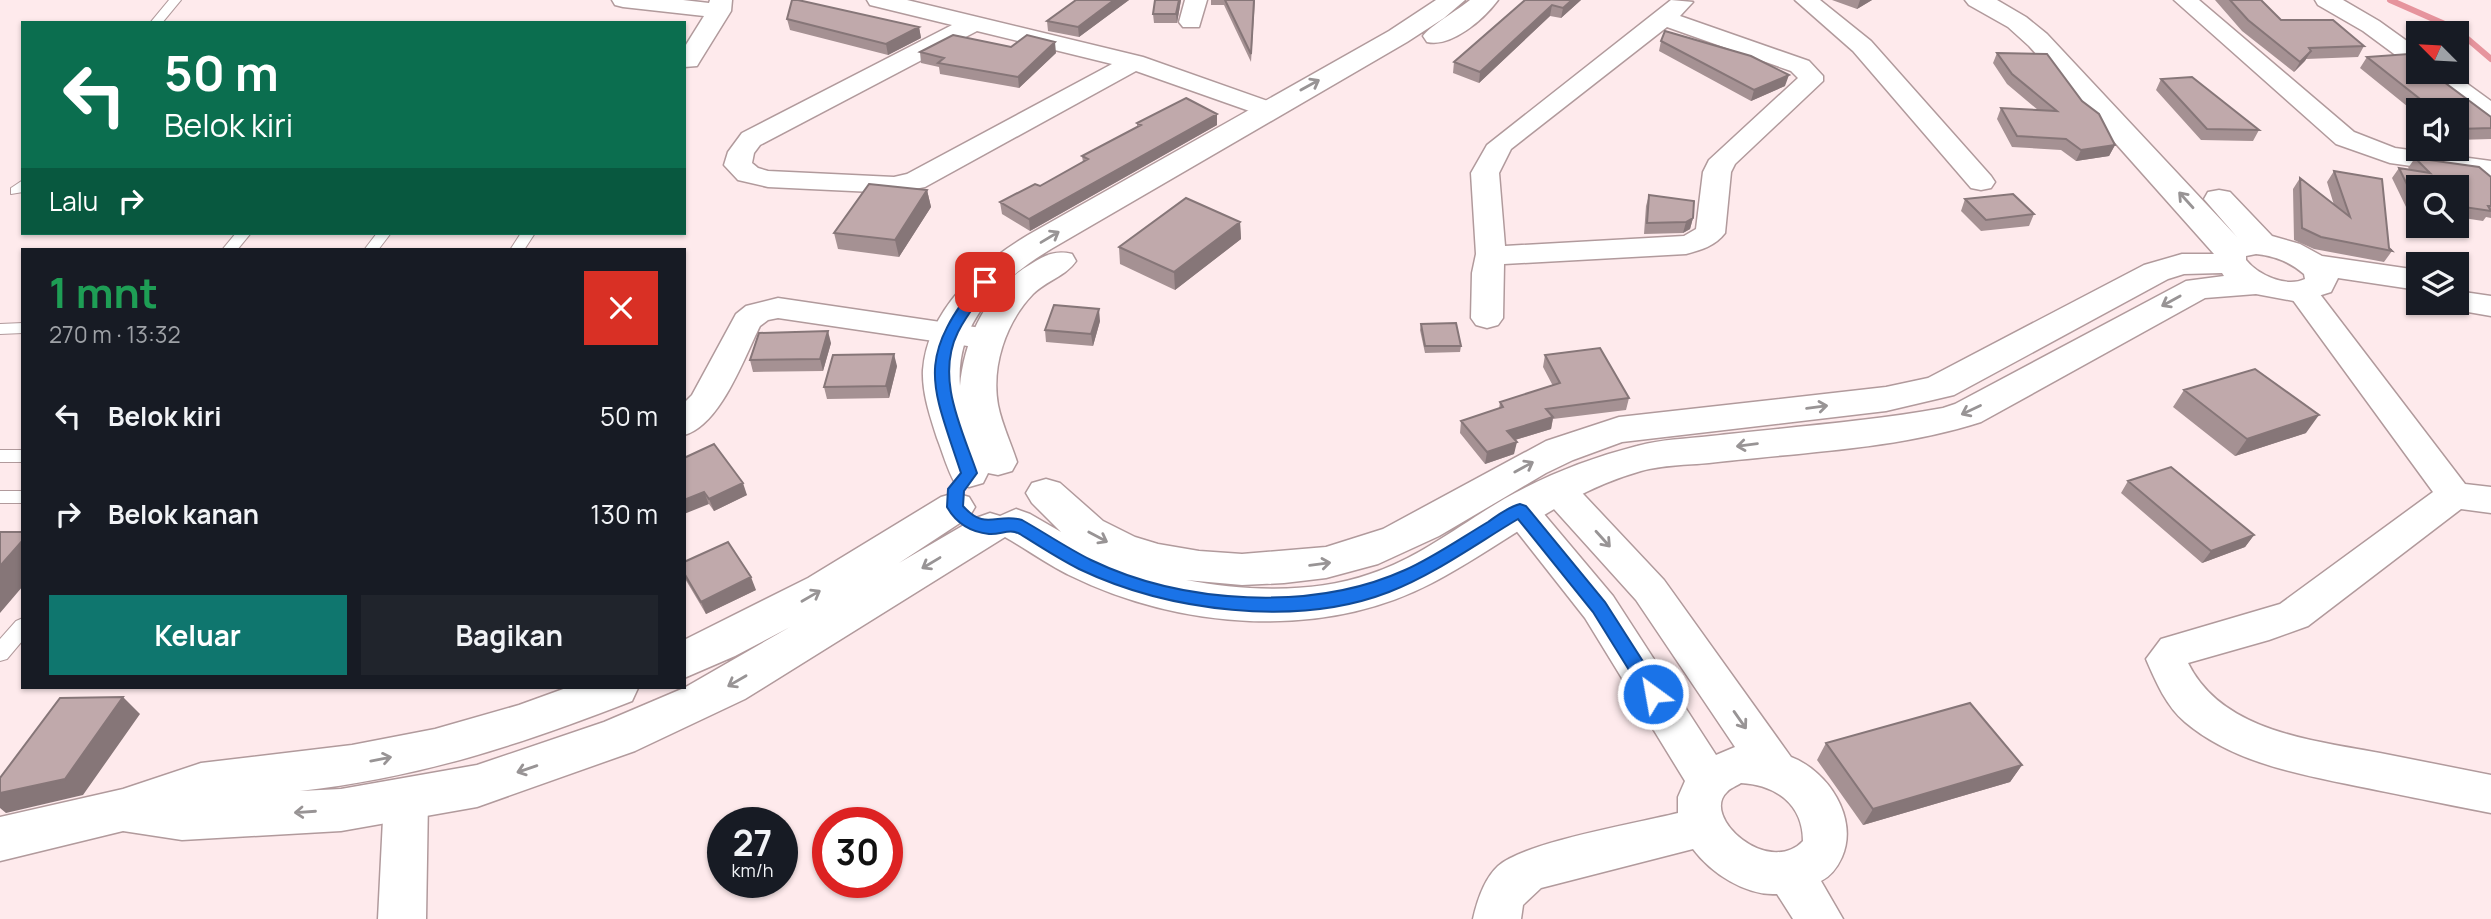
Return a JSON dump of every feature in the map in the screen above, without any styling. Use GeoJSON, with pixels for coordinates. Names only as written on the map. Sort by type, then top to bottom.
{"type":"FeatureCollection","features":[{"type":"Feature","properties":{"kind":"street"},"geometry":{"type":"LineString","coordinates":[[623,0],[720,5],[688,61]]}},
{"type":"Feature","properties":{"kind":"street"},"geometry":{"type":"LineString","coordinates":[[878,0],[1134,62],[1267,109]]}},
{"type":"Feature","properties":{"kind":"street"},"geometry":{"type":"LineString","coordinates":[[985,499],[979,371],[988,339],[1011,298],[1033,276],[1178,176],[1267,109],[1417,25],[1452,0]]}},
{"type":"Feature","properties":{"kind":"street"},"geometry":{"type":"LineString","coordinates":[[1485,0],[1455,25],[1006,266],[985,282],[967,304],[950,334],[942,356],[941,379],[945,401],[985,499],[1085,564],[1129,582],[1204,600],[1291,603],[1346,597],[1373,570],[1397,540],[1512,473],[1562,448],[1620,430],[1903,397],[1930,390],[1941,387],[2156,272],[2182,264],[2246,260],[2290,251],[2472,498],[2294,615],[2269,625],[2175,650],[2166,659],[2172,678],[2184,696],[2211,719],[2247,740],[2283,752],[2491,794]]}},
{"type":"Feature","properties":{"kind":"street"},"geometry":{"type":"LineString","coordinates":[[1806,0],[1862,46],[1981,182]]}},
{"type":"Feature","properties":{"kind":"street"},"geometry":{"type":"LineString","coordinates":[[2185,0],[2345,138],[2390,155],[2491,169]]}},
{"type":"Feature","properties":{"kind":"street"},"geometry":{"type":"LineString","coordinates":[[2326,0],[2371,26],[2406,51]]}},
{"type":"Feature","properties":{"kind":"street"},"geometry":{"type":"LineString","coordinates":[[1993,1],[2039,40],[2246,260]]}},
{"type":"Feature","properties":{"kind":"street"},"geometry":{"type":"LineString","coordinates":[[1487,318],[1487,273],[1491,254],[1485,173],[1500,145],[1674,9],[1800,66],[1811,76],[1810,81],[1723,160],[1717,172],[1710,233],[1696,242],[1686,245],[1511,256],[1491,254]]}},
{"type":"Feature","properties":{"kind":"street"},"geometry":{"type":"LineString","coordinates":[[976,22],[751,139],[741,152],[737,165],[748,174],[768,179],[894,184],[915,181],[1134,62]]}},
{"type":"Feature","properties":{"kind":"street"},"geometry":{"type":"LineString","coordinates":[[2451,84],[2491,113]]}},
{"type":"Feature","properties":{"kind":"street"},"geometry":{"type":"LineString","coordinates":[[212,799],[341,810],[477,786],[619,737],[729,686],[773,638],[985,499],[1023,464],[1041,475],[1046,493],[1087,531],[1119,548],[1164,561],[1205,567],[1277,569],[1330,562],[1373,570],[1415,573],[1557,489],[1582,477],[1641,458],[1945,420],[1968,413],[2246,260]]}},
{"type":"Feature","properties":{"kind":"street"},"geometry":{"type":"LineString","coordinates":[[2312,278],[2406,280]]}},
{"type":"Feature","properties":{"kind":"street"},"geometry":{"type":"LineString","coordinates":[[2312,278],[2406,293]]}},
{"type":"Feature","properties":{"kind":"street"},"geometry":{"type":"LineString","coordinates":[[2469,288],[2491,291]]}},
{"type":"Feature","properties":{"kind":"street"},"geometry":{"type":"LineString","coordinates":[[2469,303],[2491,306]]}},
{"type":"Feature","properties":{"kind":"street"},"geometry":{"type":"LineString","coordinates":[[686,422],[705,401],[747,321],[767,309],[778,307],[988,339]]}},
{"type":"Feature","properties":{"kind":"street"},"geometry":{"type":"LineString","coordinates":[[1557,489],[1650,590],[1775,770]]}},
{"type":"Feature","properties":{"kind":"street"},"geometry":{"type":"LineString","coordinates":[[985,499],[1037,511],[1046,493]]}},
{"type":"Feature","properties":{"kind":"street"},"geometry":{"type":"LineString","coordinates":[[1520,510],[1599,607],[1708,780]]}},
{"type":"Feature","properties":{"kind":"street"},"geometry":{"type":"LineString","coordinates":[[686,660],[773,638]]}},
{"type":"Feature","properties":{"kind":"street"},"geometry":{"type":"LineString","coordinates":[[0,839],[123,810],[212,799],[435,748],[524,723],[613,689]]}},
{"type":"Feature","properties":{"kind":"street"},"geometry":{"type":"LineString","coordinates":[[1736,765],[1755,765],[1775,770],[1793,779],[1820,808],[1826,825],[1826,842],[1819,857],[1807,867],[1789,873],[1769,873],[1749,868],[1730,858],[1702,827],[1700,793],[1708,780],[1720,771],[1736,765]]}},
{"type":"Feature","properties":{"kind":"street"},"geometry":{"type":"LineString","coordinates":[[402,919],[407,799]]}},
{"type":"Feature","properties":{"kind":"street"},"geometry":{"type":"LineString","coordinates":[[1497,919],[1500,899],[1511,881],[1529,870],[1702,827]]}},
{"type":"Feature","properties":{"kind":"street"},"geometry":{"type":"LineString","coordinates":[[1789,873],[1819,919]]}},
{"type":"Feature","properties":{"kind":"lane"},"geometry":{"type":"LineString","coordinates":[[158,21],[175,0]]}},
{"type":"Feature","properties":{"kind":"lane"},"geometry":{"type":"LineString","coordinates":[[0,329],[21,328]]}},
{"type":"Feature","properties":{"kind":"lane"},"geometry":{"type":"LineString","coordinates":[[0,456],[21,456]]}},
{"type":"Feature","properties":{"kind":"lane"},"geometry":{"type":"LineString","coordinates":[[0,497],[21,496]]}},
{"type":"Feature","properties":{"kind":"lane"},"geometry":{"type":"LineString","coordinates":[[0,653],[21,628]]}},
{"type":"Feature","properties":{"kind":"building"},"geometry":{"type":"Polygon","coordinates":[[[792,0],[919,27],[886,44],[787,19],[792,0]]]}},
{"type":"Feature","properties":{"kind":"building"},"geometry":{"type":"Polygon","coordinates":[[[1076,0],[1114,0],[1078,27],[1047,21],[1076,0]]]}},
{"type":"Feature","properties":{"kind":"building"},"geometry":{"type":"Polygon","coordinates":[[[1155,0],[1179,0],[1176,14],[1153,14],[1155,0]]]}},
{"type":"Feature","properties":{"kind":"building"},"geometry":{"type":"Polygon","coordinates":[[[1225,0],[1254,0],[1251,54],[1225,0]]]}},
{"type":"Feature","properties":{"kind":"building"},"geometry":{"type":"Polygon","coordinates":[[[1525,0],[1572,0],[1563,8],[1552,5],[1480,72],[1454,62],[1525,0]]]}},
{"type":"Feature","properties":{"kind":"building"},"geometry":{"type":"Polygon","coordinates":[[[2230,0],[2261,0],[2281,20],[2333,20],[2364,46],[2309,48],[2311,51],[2300,62],[2248,20],[2230,0]]]}},
{"type":"Feature","properties":{"kind":"building"},"geometry":{"type":"Polygon","coordinates":[[[1665,31],[1751,56],[1789,75],[1754,90],[1661,41],[1665,31]]]}},
{"type":"Feature","properties":{"kind":"building"},"geometry":{"type":"Polygon","coordinates":[[[953,35],[1011,47],[1027,35],[1055,42],[1018,77],[938,63],[944,58],[920,52],[953,35]]]}},
{"type":"Feature","properties":{"kind":"building"},"geometry":{"type":"Polygon","coordinates":[[[1997,53],[2047,54],[2082,101],[2099,114],[2115,145],[2081,150],[2066,139],[2017,136],[2001,108],[2057,111],[2012,74],[1997,53]]]}},
{"type":"Feature","properties":{"kind":"building"},"geometry":{"type":"Polygon","coordinates":[[[2406,54],[2406,84],[2447,84],[2465,98],[2419,98],[2367,57],[2406,54]]]}},
{"type":"Feature","properties":{"kind":"building"},"geometry":{"type":"Polygon","coordinates":[[[2192,77],[2259,130],[2207,129],[2161,79],[2192,77]]]}},
{"type":"Feature","properties":{"kind":"building"},"geometry":{"type":"Polygon","coordinates":[[[1186,98],[1217,114],[1029,219],[1000,202],[1035,184],[1040,186],[1088,159],[1082,156],[1186,98]]]}},
{"type":"Feature","properties":{"kind":"building"},"geometry":{"type":"Polygon","coordinates":[[[2469,101],[2491,117],[2491,128],[2469,129],[2469,101]]]}},
{"type":"Feature","properties":{"kind":"building"},"geometry":{"type":"Polygon","coordinates":[[[2418,161],[2479,167],[2491,177],[2491,206],[2488,206],[2491,211],[2469,208],[2469,175],[2406,175],[2406,182],[2399,168],[2430,173],[2418,161]]]}},
{"type":"Feature","properties":{"kind":"building"},"geometry":{"type":"Polygon","coordinates":[[[2334,171],[2382,179],[2389,248],[2392,251],[2321,237],[2302,228],[2300,178],[2350,217],[2334,171]]]}},
{"type":"Feature","properties":{"kind":"building"},"geometry":{"type":"Polygon","coordinates":[[[869,184],[927,190],[895,240],[834,233],[869,184]]]}},
{"type":"Feature","properties":{"kind":"building"},"geometry":{"type":"Polygon","coordinates":[[[2013,194],[2034,214],[1986,220],[1965,199],[2013,194]]]}},
{"type":"Feature","properties":{"kind":"building"},"geometry":{"type":"Polygon","coordinates":[[[1649,195],[1694,201],[1693,218],[1686,222],[1647,223],[1649,195]]]}},
{"type":"Feature","properties":{"kind":"building"},"geometry":{"type":"Polygon","coordinates":[[[1186,198],[1240,222],[1174,272],[1119,247],[1186,198]]]}},
{"type":"Feature","properties":{"kind":"building"},"geometry":{"type":"Polygon","coordinates":[[[1054,305],[1099,309],[1091,334],[1045,330],[1054,305]]]}},
{"type":"Feature","properties":{"kind":"building"},"geometry":{"type":"Polygon","coordinates":[[[1456,323],[1461,346],[1425,346],[1421,324],[1456,323]]]}},
{"type":"Feature","properties":{"kind":"building"},"geometry":{"type":"Polygon","coordinates":[[[828,331],[820,359],[750,360],[759,333],[828,331]]]}},
{"type":"Feature","properties":{"kind":"building"},"geometry":{"type":"Polygon","coordinates":[[[1600,348],[1629,398],[1546,409],[1553,417],[1507,431],[1517,442],[1487,452],[1461,421],[1503,407],[1500,402],[1560,383],[1545,355],[1600,348]]]}},
{"type":"Feature","properties":{"kind":"building"},"geometry":{"type":"Polygon","coordinates":[[[894,354],[886,386],[824,387],[833,355],[894,354]]]}},
{"type":"Feature","properties":{"kind":"building"},"geometry":{"type":"Polygon","coordinates":[[[2255,369],[2319,415],[2247,439],[2184,390],[2255,369]]]}},
{"type":"Feature","properties":{"kind":"building"},"geometry":{"type":"Polygon","coordinates":[[[714,444],[743,483],[709,499],[704,492],[686,499],[686,457],[714,444]]]}},
{"type":"Feature","properties":{"kind":"building"},"geometry":{"type":"Polygon","coordinates":[[[2171,467],[2254,535],[2211,551],[2128,481],[2171,467]]]}},
{"type":"Feature","properties":{"kind":"building"},"geometry":{"type":"Polygon","coordinates":[[[0,532],[21,532],[21,542],[0,566],[0,532]]]}},
{"type":"Feature","properties":{"kind":"building"},"geometry":{"type":"Polygon","coordinates":[[[728,542],[751,577],[701,602],[686,576],[686,561],[728,542]]]}},
{"type":"Feature","properties":{"kind":"building"},"geometry":{"type":"Polygon","coordinates":[[[123,697],[65,779],[0,793],[0,778],[60,698],[123,697]]]}},
{"type":"Feature","properties":{"kind":"building"},"geometry":{"type":"Polygon","coordinates":[[[1970,703],[2022,765],[1873,809],[1826,743],[1970,703]]]}},
{"type":"Feature","properties":{"kind":"waterway"},"geometry":{"type":"LineString","coordinates":[[2390,0],[2456,29],[2491,59]]}},
{"type":"Feature","properties":{"kind":"route"},"geometry":{"type":"LineString","coordinates":[[985,282],[967,304],[950,334],[942,356],[941,379],[945,401],[969,473],[956,489],[955,507],[967,521],[990,528],[1016,524],[1085,564],[1129,582],[1177,595],[1218,602],[1291,603],[1346,597],[1382,587],[1415,573],[1520,510],[1599,607],[1653,694]]}}]}
